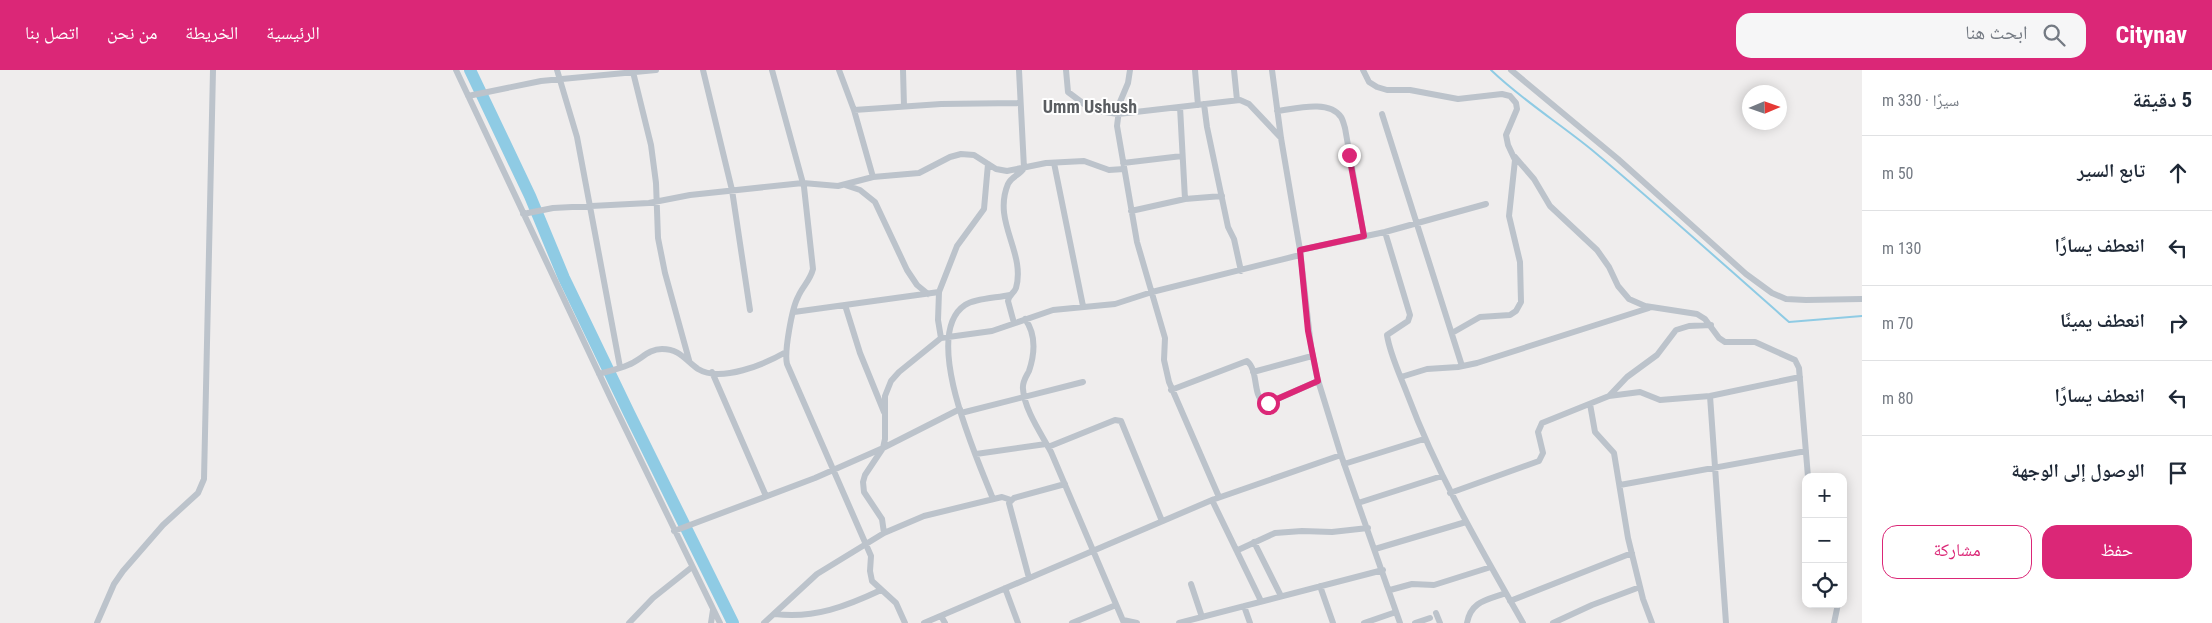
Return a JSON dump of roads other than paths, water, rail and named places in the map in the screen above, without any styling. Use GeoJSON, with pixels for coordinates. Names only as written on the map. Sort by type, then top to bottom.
{"type":"FeatureCollection","features":[{"type":"Feature","properties":{"kind":"street"},"geometry":{"type":"LineString","coordinates":[[97,623],[114,584],[123,570],[163,525],[198,493],[204,479],[213,70]]}},
{"type":"Feature","properties":{"kind":"street"},"geometry":{"type":"LineString","coordinates":[[456,70],[599,374],[720,623]]}},
{"type":"Feature","properties":{"kind":"street"},"geometry":{"type":"LineString","coordinates":[[557,70],[577,137],[620,367]]}},
{"type":"Feature","properties":{"kind":"street"},"geometry":{"type":"LineString","coordinates":[[468,96],[526,83],[656,70]]}},
{"type":"Feature","properties":{"kind":"street"},"geometry":{"type":"LineString","coordinates":[[703,70],[732,190],[750,310]]}},
{"type":"Feature","properties":{"kind":"street"},"geometry":{"type":"LineString","coordinates":[[772,70],[803,183],[813,269],[808,282],[797,298],[786,352],[788,367],[872,559],[871,578],[874,584],[896,603],[905,623]]}},
{"type":"Feature","properties":{"kind":"street"},"geometry":{"type":"LineString","coordinates":[[839,70],[854,110],[873,177]]}},
{"type":"Feature","properties":{"kind":"street"},"geometry":{"type":"LineString","coordinates":[[903,70],[904,106]]}},
{"type":"Feature","properties":{"kind":"street"},"geometry":{"type":"LineString","coordinates":[[1014,323],[1008,304],[1010,295],[1016,288],[1016,266],[1012,241],[1004,219],[1002,204],[1010,182],[1024,168],[1019,70]]}},
{"type":"Feature","properties":{"kind":"street"},"geometry":{"type":"LineString","coordinates":[[1066,70],[1067,89],[1092,110],[1118,114],[1237,100],[1249,104],[1281,138]]}},
{"type":"Feature","properties":{"kind":"street"},"geometry":{"type":"LineString","coordinates":[[1130,70],[1118,114],[1117,126],[1137,242],[1165,338],[1165,367],[1171,390],[1261,601]]}},
{"type":"Feature","properties":{"kind":"street"},"geometry":{"type":"LineString","coordinates":[[1194,70],[1241,271]]}},
{"type":"Feature","properties":{"kind":"street"},"geometry":{"type":"LineString","coordinates":[[1234,70],[1237,100]]}},
{"type":"Feature","properties":{"kind":"street"},"geometry":{"type":"LineString","coordinates":[[1272,70],[1300,253],[1312,356],[1341,455],[1383,570],[1400,623]]}},
{"type":"Feature","properties":{"kind":"street"},"geometry":{"type":"LineString","coordinates":[[1364,70],[1367,78],[1373,85],[1387,90],[1410,90],[1458,99],[1476,99],[1498,94],[1510,96],[1516,103],[1517,109],[1507,130],[1506,138],[1515,156],[1534,179],[1550,206],[1597,250],[1625,295],[1639,304],[1693,312],[1705,319],[1719,338],[1725,342],[1754,342],[1779,354],[1793,358],[1798,365],[1800,377],[1808,473]]}},
{"type":"Feature","properties":{"kind":"street"},"geometry":{"type":"LineString","coordinates":[[1510,70],[1618,159],[1746,274],[1772,293],[1786,299],[1862,299]]}},
{"type":"Feature","properties":{"kind":"street"},"geometry":{"type":"LineString","coordinates":[[634,72],[649,135],[657,202],[658,238],[665,273],[689,360]]}},
{"type":"Feature","properties":{"kind":"street"},"geometry":{"type":"LineString","coordinates":[[854,110],[904,106],[1020,103]]}},
{"type":"Feature","properties":{"kind":"street"},"geometry":{"type":"LineString","coordinates":[[1180,107],[1185,199]]}},
{"type":"Feature","properties":{"kind":"street"},"geometry":{"type":"LineString","coordinates":[[1277,111],[1324,107],[1335,111],[1341,117],[1345,128],[1364,236]]}},
{"type":"Feature","properties":{"kind":"street"},"geometry":{"type":"LineString","coordinates":[[1382,114],[1462,366]]}},
{"type":"Feature","properties":{"kind":"street"},"geometry":{"type":"LineString","coordinates":[[523,214],[552,208],[657,202],[682,196],[803,183],[826,187],[844,185],[873,177],[919,173],[950,157],[961,154],[974,155],[996,169],[1007,171],[1054,163],[1084,161],[1109,170],[1182,156]]}},
{"type":"Feature","properties":{"kind":"street"},"geometry":{"type":"LineString","coordinates":[[1452,333],[1480,317],[1510,315],[1516,311],[1521,302],[1520,262],[1510,222],[1515,156]]}},
{"type":"Feature","properties":{"kind":"street"},"geometry":{"type":"LineString","coordinates":[[1054,163],[1083,306]]}},
{"type":"Feature","properties":{"kind":"street"},"geometry":{"type":"LineString","coordinates":[[988,164],[984,209],[956,246],[939,292],[938,320],[944,337],[954,391],[960,411],[993,499]]}},
{"type":"Feature","properties":{"kind":"street"},"geometry":{"type":"LineString","coordinates":[[844,185],[860,190],[875,202],[907,270],[917,285],[928,294]]}},
{"type":"Feature","properties":{"kind":"street"},"geometry":{"type":"LineString","coordinates":[[1132,211],[1185,199],[1222,196]]}},
{"type":"Feature","properties":{"kind":"street"},"geometry":{"type":"LineString","coordinates":[[944,337],[982,334],[1053,310],[1114,304],[1152,292],[1241,271],[1300,253],[1486,204]]}},
{"type":"Feature","properties":{"kind":"street"},"geometry":{"type":"LineString","coordinates":[[1385,232],[1410,315],[1408,321],[1387,335],[1401,377],[1424,439],[1450,493],[1523,623]]}},
{"type":"Feature","properties":{"kind":"street"},"geometry":{"type":"LineString","coordinates":[[794,312],[939,292]]}},
{"type":"Feature","properties":{"kind":"street"},"geometry":{"type":"LineString","coordinates":[[884,533],[882,519],[866,495],[863,485],[865,475],[882,448],[885,439],[886,391],[894,376],[944,337],[954,317],[964,305],[1010,295]]}},
{"type":"Feature","properties":{"kind":"street"},"geometry":{"type":"LineString","coordinates":[[845,305],[860,353],[885,414]]}},
{"type":"Feature","properties":{"kind":"street"},"geometry":{"type":"LineString","coordinates":[[1401,377],[1427,369],[1462,366],[1651,307]]}},
{"type":"Feature","properties":{"kind":"street"},"geometry":{"type":"LineString","coordinates":[[1025,319],[1032,330],[1034,342],[1023,386],[1024,396],[1038,432],[1047,445],[1065,484],[1123,622],[1137,623]]}},
{"type":"Feature","properties":{"kind":"street"},"geometry":{"type":"LineString","coordinates":[[1609,396],[1633,371],[1657,355],[1676,330],[1689,326],[1711,325]]}},
{"type":"Feature","properties":{"kind":"street"},"geometry":{"type":"LineString","coordinates":[[599,374],[635,362],[650,351],[659,349],[677,352],[699,369],[712,372],[731,372],[749,369],[786,352]]}},
{"type":"Feature","properties":{"kind":"street"},"geometry":{"type":"LineString","coordinates":[[1253,372],[1312,356]]}},
{"type":"Feature","properties":{"kind":"street"},"geometry":{"type":"LineString","coordinates":[[1171,390],[1247,361],[1253,372],[1260,399],[1266,404],[1318,381]]}},
{"type":"Feature","properties":{"kind":"street"},"geometry":{"type":"LineString","coordinates":[[712,372],[766,496]]}},
{"type":"Feature","properties":{"kind":"street"},"geometry":{"type":"LineString","coordinates":[[1450,493],[1539,462],[1543,453],[1538,432],[1542,423],[1609,396],[1640,392],[1660,400],[1710,396],[1800,377]]}},
{"type":"Feature","properties":{"kind":"street"},"geometry":{"type":"LineString","coordinates":[[674,531],[833,470],[960,411],[1083,382]]}},
{"type":"Feature","properties":{"kind":"street"},"geometry":{"type":"LineString","coordinates":[[1710,396],[1726,623]]}},
{"type":"Feature","properties":{"kind":"street"},"geometry":{"type":"LineString","coordinates":[[1590,404],[1595,432],[1614,453],[1625,522],[1643,599],[1652,623]]}},
{"type":"Feature","properties":{"kind":"street"},"geometry":{"type":"LineString","coordinates":[[976,454],[1047,445],[1120,420],[1162,521]]}},
{"type":"Feature","properties":{"kind":"street"},"geometry":{"type":"LineString","coordinates":[[1344,464],[1424,439]]}},
{"type":"Feature","properties":{"kind":"street"},"geometry":{"type":"LineString","coordinates":[[1620,485],[1806,451]]}},
{"type":"Feature","properties":{"kind":"street"},"geometry":{"type":"LineString","coordinates":[[924,623],[1216,498],[1341,455]]}},
{"type":"Feature","properties":{"kind":"street"},"geometry":{"type":"LineString","coordinates":[[1358,503],[1442,476]]}},
{"type":"Feature","properties":{"kind":"street"},"geometry":{"type":"LineString","coordinates":[[764,623],[817,574],[884,533],[924,516],[993,499],[1004,497],[1011,500],[1065,484]]}},
{"type":"Feature","properties":{"kind":"street"},"geometry":{"type":"LineString","coordinates":[[1011,500],[1010,507],[1029,578]]}},
{"type":"Feature","properties":{"kind":"street"},"geometry":{"type":"LineString","coordinates":[[1375,549],[1466,522]]}},
{"type":"Feature","properties":{"kind":"street"},"geometry":{"type":"LineString","coordinates":[[1238,550],[1283,531],[1332,532],[1368,528]]}},
{"type":"Feature","properties":{"kind":"street"},"geometry":{"type":"LineString","coordinates":[[1254,542],[1281,596]]}},
{"type":"Feature","properties":{"kind":"street"},"geometry":{"type":"LineString","coordinates":[[1510,601],[1632,553]]}},
{"type":"Feature","properties":{"kind":"street"},"geometry":{"type":"LineString","coordinates":[[629,623],[653,598],[692,567]]}},
{"type":"Feature","properties":{"kind":"street"},"geometry":{"type":"LineString","coordinates":[[1390,590],[1412,584],[1434,585],[1490,567]]}},
{"type":"Feature","properties":{"kind":"street"},"geometry":{"type":"LineString","coordinates":[[1179,623],[1383,570]]}},
{"type":"Feature","properties":{"kind":"street"},"geometry":{"type":"LineString","coordinates":[[1191,584],[1202,617]]}},
{"type":"Feature","properties":{"kind":"street"},"geometry":{"type":"LineString","coordinates":[[1320,586],[1333,623]]}},
{"type":"Feature","properties":{"kind":"street"},"geometry":{"type":"LineString","coordinates":[[1553,623],[1592,605],[1640,587]]}},
{"type":"Feature","properties":{"kind":"street"},"geometry":{"type":"LineString","coordinates":[[1005,588],[1018,623]]}},
{"type":"Feature","properties":{"kind":"street"},"geometry":{"type":"LineString","coordinates":[[775,614],[802,616],[821,613],[882,590]]}},
{"type":"Feature","properties":{"kind":"street"},"geometry":{"type":"LineString","coordinates":[[1467,623],[1473,607],[1506,593]]}},
{"type":"Feature","properties":{"kind":"street"},"geometry":{"type":"LineString","coordinates":[[1075,622],[1116,605]]}},
{"type":"Feature","properties":{"kind":"street"},"geometry":{"type":"LineString","coordinates":[[1244,606],[1250,623]]}},
{"type":"Feature","properties":{"kind":"street"},"geometry":{"type":"LineString","coordinates":[[1834,623],[1837,608]]}},
{"type":"Feature","properties":{"kind":"street"},"geometry":{"type":"LineString","coordinates":[[711,623],[713,610]]}},
{"type":"Feature","properties":{"kind":"street"},"geometry":{"type":"LineString","coordinates":[[1364,623],[1396,612]]}},
{"type":"Feature","properties":{"kind":"street"},"geometry":{"type":"LineString","coordinates":[[1436,613],[1440,623]]}},
{"type":"Feature","properties":{"kind":"street"},"geometry":{"type":"LineString","coordinates":[[941,616],[946,623]]}},
{"type":"Feature","properties":{"kind":"street"},"geometry":{"type":"LineString","coordinates":[[1415,623],[1430,618]]}},
{"type":"Feature","properties":{"kind":"waterway"},"geometry":{"type":"LineString","coordinates":[[470,70],[530,196],[564,278],[733,623]]}},
{"type":"Feature","properties":{"kind":"waterway"},"geometry":{"type":"LineString","coordinates":[[1491,70],[1617,171],[1789,322],[1862,316]]}},
{"type":"Feature","properties":{"kind":"district","name":"Umm Ushush"},"geometry":{"type":"Point","coordinates":[1090,106]}}]}
